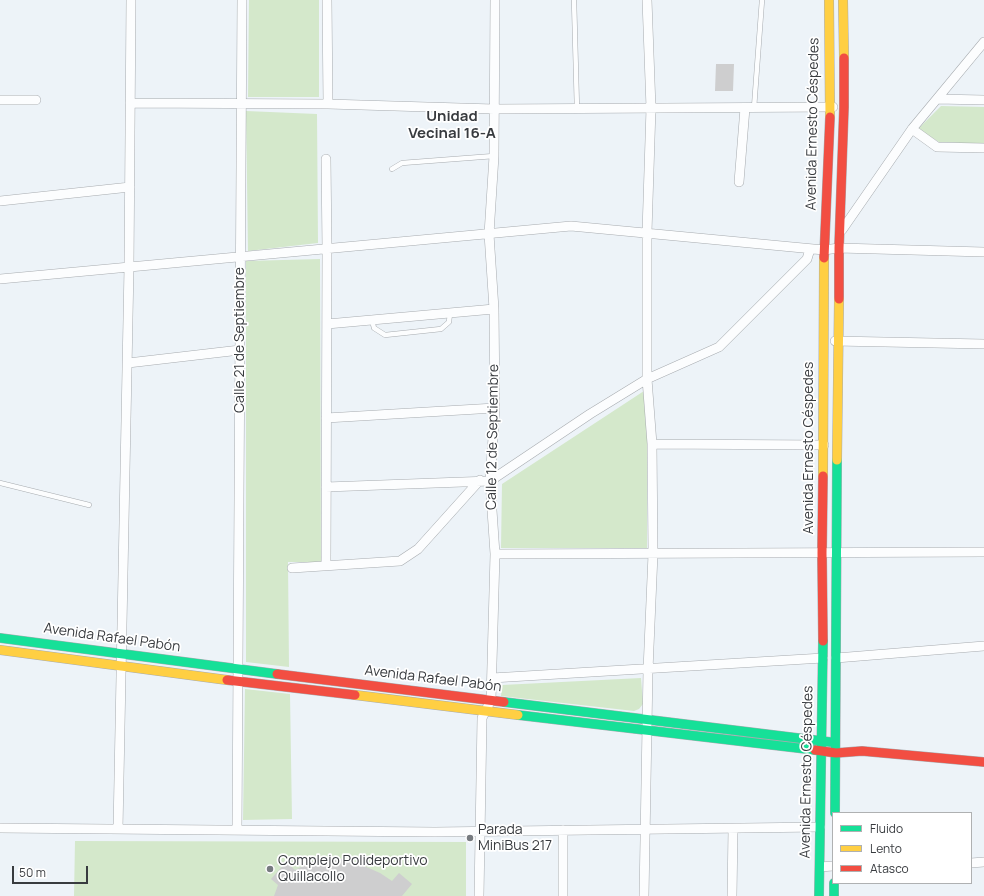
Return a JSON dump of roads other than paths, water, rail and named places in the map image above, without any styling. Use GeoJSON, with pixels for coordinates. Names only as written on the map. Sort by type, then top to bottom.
{"type":"FeatureCollection","features":[{"type":"Feature","properties":{"kind":"main road","name":"Avenida Ernesto Céspedes"},"geometry":{"type":"LineString","coordinates":[[820,896],[823,658],[822,552],[824,445],[824,250],[830,107],[829,0]]}},
{"type":"Feature","properties":{"kind":"main road","name":"Avenida Ernesto Céspedes"},"geometry":{"type":"LineString","coordinates":[[835,812],[839,235],[844,107],[843,0]]}},
{"type":"Feature","properties":{"kind":"main road","name":"Avenida Rafael Pabón"},"geometry":{"type":"LineString","coordinates":[[0,638],[821,741],[836,743],[862,751]]}},
{"type":"Feature","properties":{"kind":"main road","name":"Avenida Rafael Pabón"},"geometry":{"type":"LineString","coordinates":[[0,650],[237,681],[836,753],[862,751],[984,762]]}},
{"type":"Feature","properties":{"kind":"main road"},"geometry":{"type":"LineString","coordinates":[[834,884],[834,896]]}},
{"type":"Feature","properties":{"kind":"street"},"geometry":{"type":"LineString","coordinates":[[118,830],[130,267],[131,0]]}},
{"type":"Feature","properties":{"kind":"street","name":"Calle 21 de Septiembre"},"geometry":{"type":"LineString","coordinates":[[237,830],[240,104],[242,0]]}},
{"type":"Feature","properties":{"kind":"street"},"geometry":{"type":"LineString","coordinates":[[327,0],[328,104]]}},
{"type":"Feature","properties":{"kind":"street","name":"Calle 12 de Septiembre"},"geometry":{"type":"LineString","coordinates":[[479,896],[482,718],[491,700],[495,554],[490,481],[495,408],[494,309],[489,234],[494,156],[495,0]]}},
{"type":"Feature","properties":{"kind":"street"},"geometry":{"type":"LineString","coordinates":[[644,896],[644,828],[648,670],[653,554],[652,444],[648,379],[647,232],[651,108],[647,0]]}},
{"type":"Feature","properties":{"kind":"street"},"geometry":{"type":"LineString","coordinates":[[839,235],[912,129],[984,42]]}},
{"type":"Feature","properties":{"kind":"street"},"geometry":{"type":"LineString","coordinates":[[937,99],[984,100]]}},
{"type":"Feature","properties":{"kind":"street"},"geometry":{"type":"LineString","coordinates":[[0,100],[36,100]]}},
{"type":"Feature","properties":{"kind":"street"},"geometry":{"type":"LineString","coordinates":[[130,103],[328,104],[494,109],[844,107]]}},
{"type":"Feature","properties":{"kind":"street"},"geometry":{"type":"LineString","coordinates":[[738,182],[749,108]]}},
{"type":"Feature","properties":{"kind":"street"},"geometry":{"type":"LineString","coordinates":[[912,129],[937,147],[984,148]]}},
{"type":"Feature","properties":{"kind":"street"},"geometry":{"type":"LineString","coordinates":[[326,159],[326,565]]}},
{"type":"Feature","properties":{"kind":"street"},"geometry":{"type":"LineString","coordinates":[[0,201],[130,187]]}},
{"type":"Feature","properties":{"kind":"street"},"geometry":{"type":"LineString","coordinates":[[0,279],[571,226],[647,232],[824,250],[839,248],[984,252]]}},
{"type":"Feature","properties":{"kind":"street"},"geometry":{"type":"LineString","coordinates":[[326,487],[480,480],[490,481],[590,414],[648,379],[719,347],[807,259],[810,249]]}},
{"type":"Feature","properties":{"kind":"street"},"geometry":{"type":"LineString","coordinates":[[327,324],[494,309]]}},
{"type":"Feature","properties":{"kind":"street"},"geometry":{"type":"LineString","coordinates":[[824,342],[984,344]]}},
{"type":"Feature","properties":{"kind":"street"},"geometry":{"type":"LineString","coordinates":[[128,363],[240,350]]}},
{"type":"Feature","properties":{"kind":"street"},"geometry":{"type":"LineString","coordinates":[[326,418],[495,408]]}},
{"type":"Feature","properties":{"kind":"street"},"geometry":{"type":"LineString","coordinates":[[652,444],[824,445]]}},
{"type":"Feature","properties":{"kind":"street"},"geometry":{"type":"LineString","coordinates":[[292,568],[400,561],[418,549],[480,480]]}},
{"type":"Feature","properties":{"kind":"street"},"geometry":{"type":"LineString","coordinates":[[495,554],[984,552]]}},
{"type":"Feature","properties":{"kind":"street"},"geometry":{"type":"LineString","coordinates":[[836,658],[984,646]]}},
{"type":"Feature","properties":{"kind":"street"},"geometry":{"type":"LineString","coordinates":[[492,678],[648,670],[823,658]]}},
{"type":"Feature","properties":{"kind":"street"},"geometry":{"type":"LineString","coordinates":[[0,828],[435,832],[480,830],[644,828],[732,829],[820,827]]}},
{"type":"Feature","properties":{"kind":"street"},"geometry":{"type":"LineString","coordinates":[[732,829],[732,896]]}},
{"type":"Feature","properties":{"kind":"street"},"geometry":{"type":"LineString","coordinates":[[563,830],[563,896]]}},
{"type":"Feature","properties":{"kind":"street"},"geometry":{"type":"LineString","coordinates":[[972,863],[984,862]]}},
{"type":"Feature","properties":{"kind":"street"},"geometry":{"type":"LineString","coordinates":[[820,867],[832,866]]}},
{"type":"Feature","properties":{"kind":"lane"},"geometry":{"type":"LineString","coordinates":[[574,0],[577,108]]}},
{"type":"Feature","properties":{"kind":"lane"},"geometry":{"type":"LineString","coordinates":[[749,108],[762,0]]}},
{"type":"Feature","properties":{"kind":"lane"},"geometry":{"type":"LineString","coordinates":[[392,169],[402,163],[494,156]]}},
{"type":"Feature","properties":{"kind":"lane"},"geometry":{"type":"LineString","coordinates":[[372,320],[374,328],[385,335],[441,329],[449,322],[450,313]]}},
{"type":"Feature","properties":{"kind":"lane"},"geometry":{"type":"LineString","coordinates":[[0,483],[89,506]]}},
{"type":"Feature","properties":{"kind":"place","name":"Parada MiniBus 217"},"geometry":{"type":"Point","coordinates":[470,838]}},
{"type":"Feature","properties":{"kind":"place","name":"Complejo Polideportivo Quillacollo"},"geometry":{"type":"Point","coordinates":[270,869]}},
{"type":"Feature","properties":{"kind":"district","name":"Unidad Vecinal 16-A"},"geometry":{"type":"Point","coordinates":[452,126]}}]}
